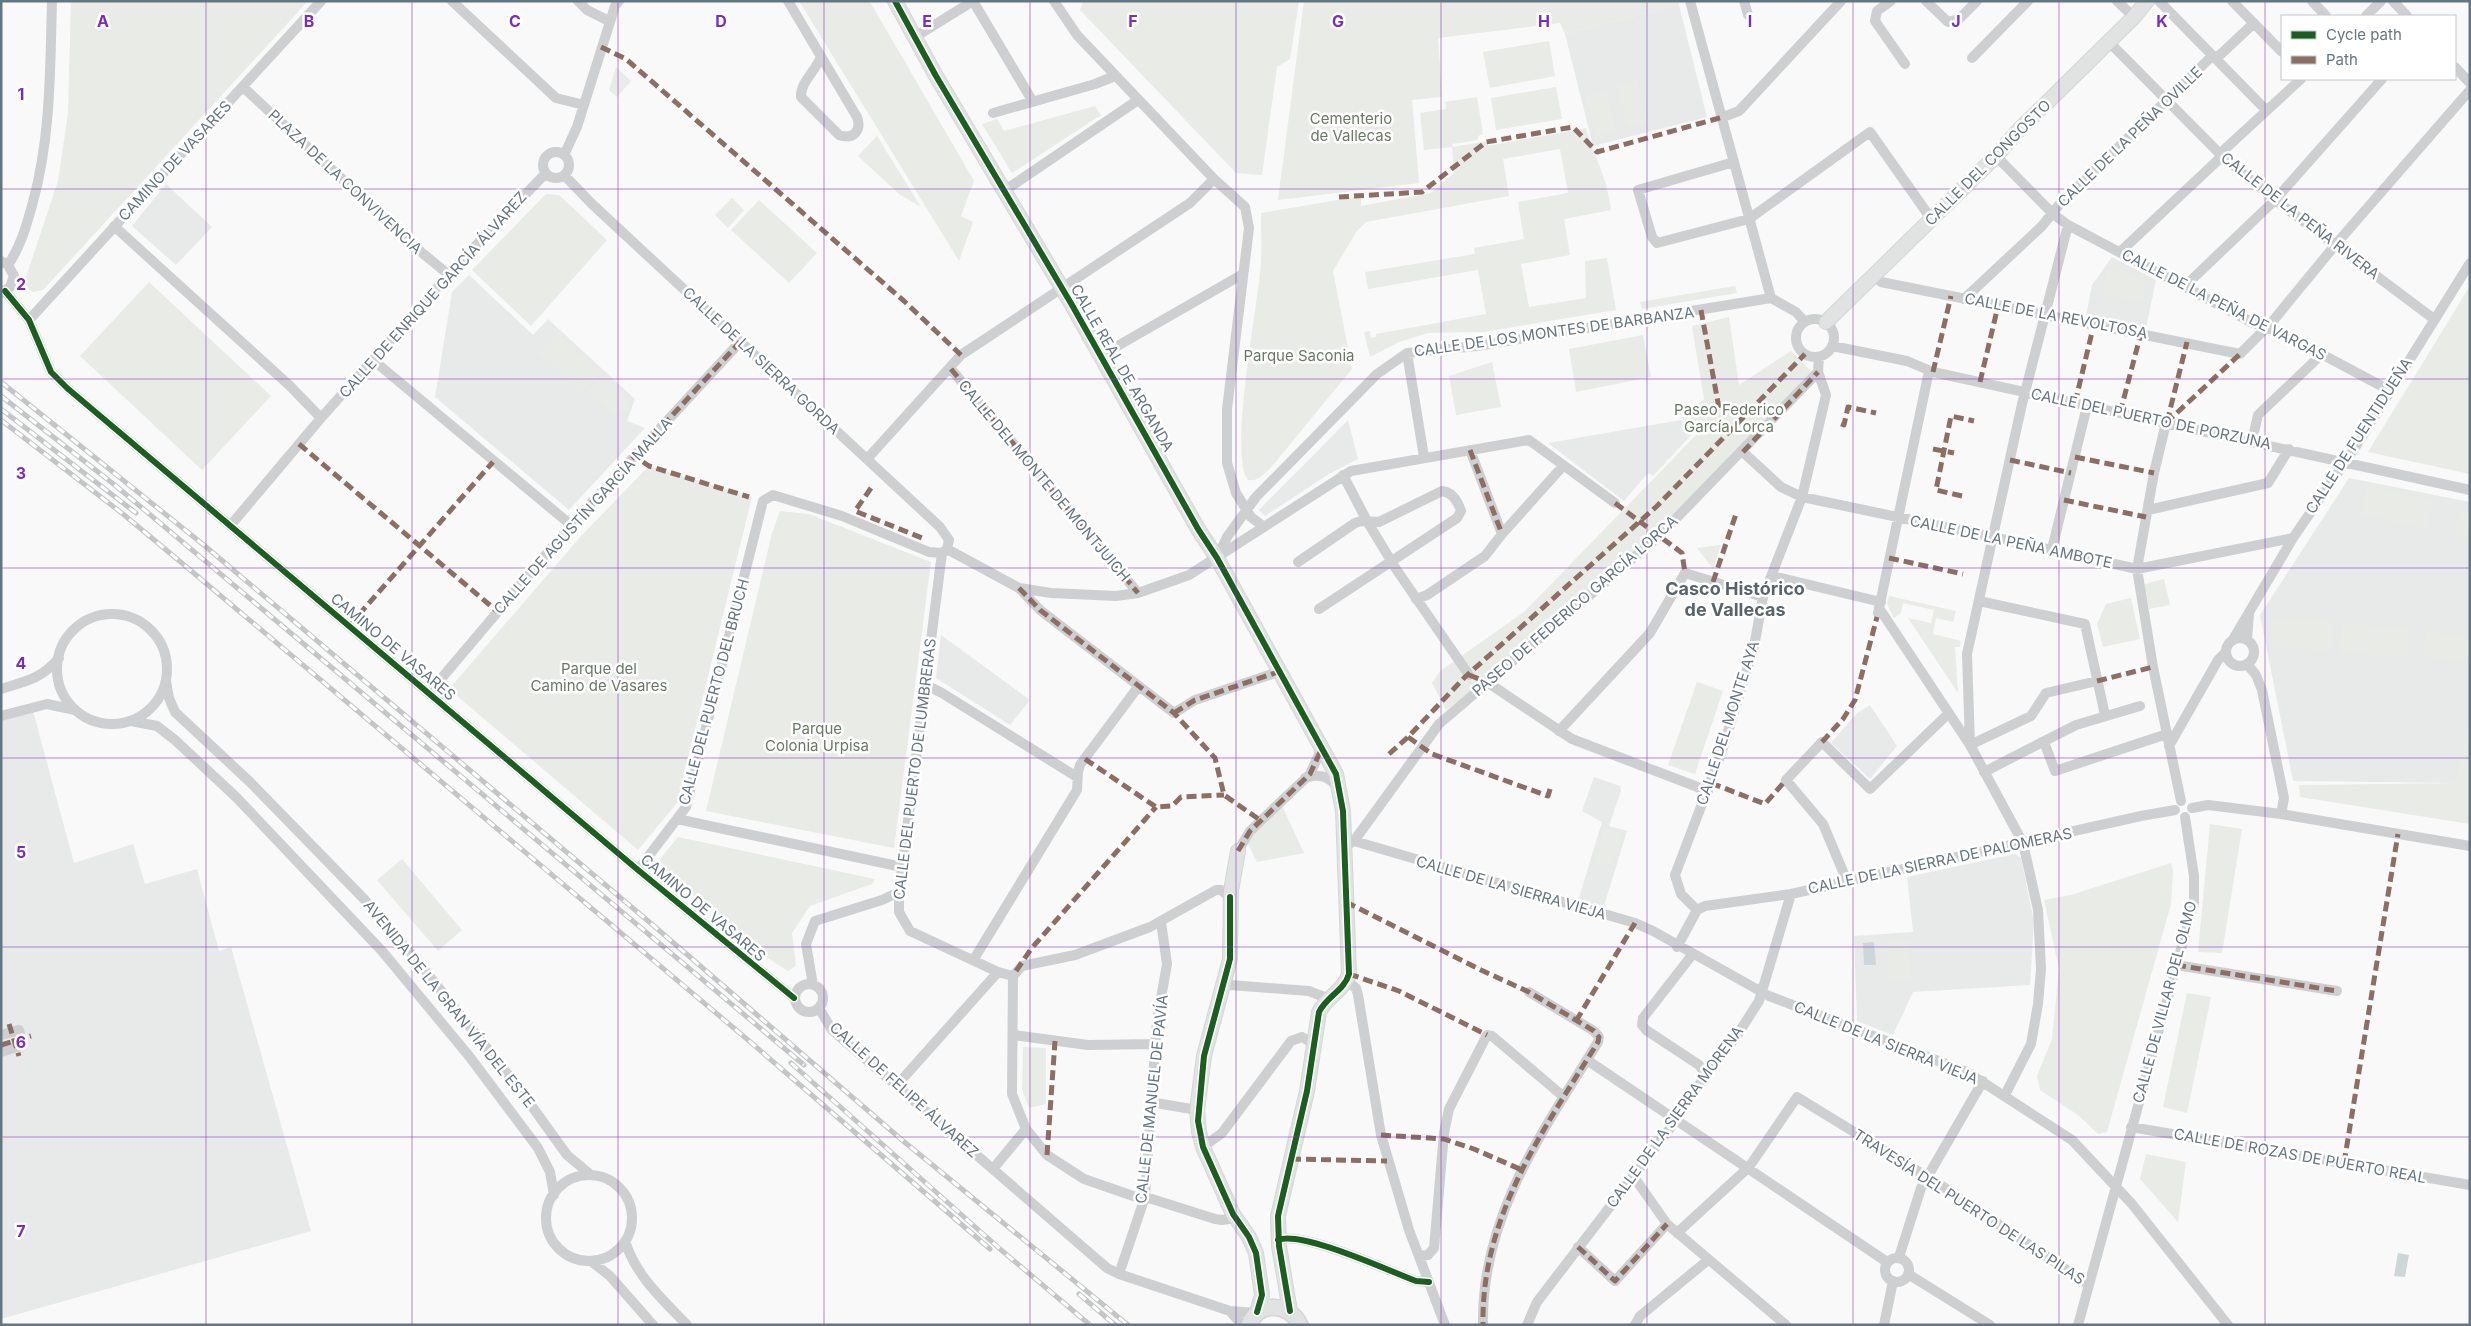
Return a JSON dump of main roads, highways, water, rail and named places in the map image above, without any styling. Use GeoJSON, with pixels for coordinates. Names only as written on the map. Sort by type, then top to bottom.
{"type":"FeatureCollection","features":[{"type":"Feature","properties":{"kind":"main road"},"geometry":{"type":"LineString","coordinates":[[1254,1317],[1274,1306],[1300,1320]]}},
{"type":"Feature","properties":{"kind":"railway"},"geometry":{"type":"LineString","coordinates":[[1,382],[205,546],[654,926],[902,1140],[1128,1325]]}},
{"type":"Feature","properties":{"kind":"railway"},"geometry":{"type":"LineString","coordinates":[[1,396],[116,486],[804,1065]]}},
{"type":"Feature","properties":{"kind":"railway"},"geometry":{"type":"LineString","coordinates":[[1,409],[136,513]]}},
{"type":"Feature","properties":{"kind":"railway"},"geometry":{"type":"LineString","coordinates":[[1,420],[123,514],[189,569],[748,1040],[990,1249]]}},
{"type":"Feature","properties":{"kind":"railway"},"geometry":{"type":"LineString","coordinates":[[791,1063],[1000,1249],[1090,1325]]}},
{"type":"Feature","properties":{"kind":"railway"},"geometry":{"type":"LineString","coordinates":[[1079,1294],[1115,1325]]}},
{"type":"Feature","properties":{"kind":"district","name":"Casco Histórico de Vallecas"},"geometry":{"type":"Point","coordinates":[1735,599]}},
{"type":"Feature","properties":{"kind":"park label","name":"Cementerio de Vallecas"},"geometry":{"type":"Point","coordinates":[1351,128]}},
{"type":"Feature","properties":{"kind":"park label","name":"Parque Saconia"},"geometry":{"type":"Point","coordinates":[1299,356]}},
{"type":"Feature","properties":{"kind":"park label","name":"Paseo Federico García Lorca"},"geometry":{"type":"Point","coordinates":[1729,418]}},
{"type":"Feature","properties":{"kind":"park label","name":"Parque del Camino de Vasares"},"geometry":{"type":"Point","coordinates":[599,678]}},
{"type":"Feature","properties":{"kind":"park label","name":"Parque Colonia Urpisa"},"geometry":{"type":"Point","coordinates":[817,738]}}]}
